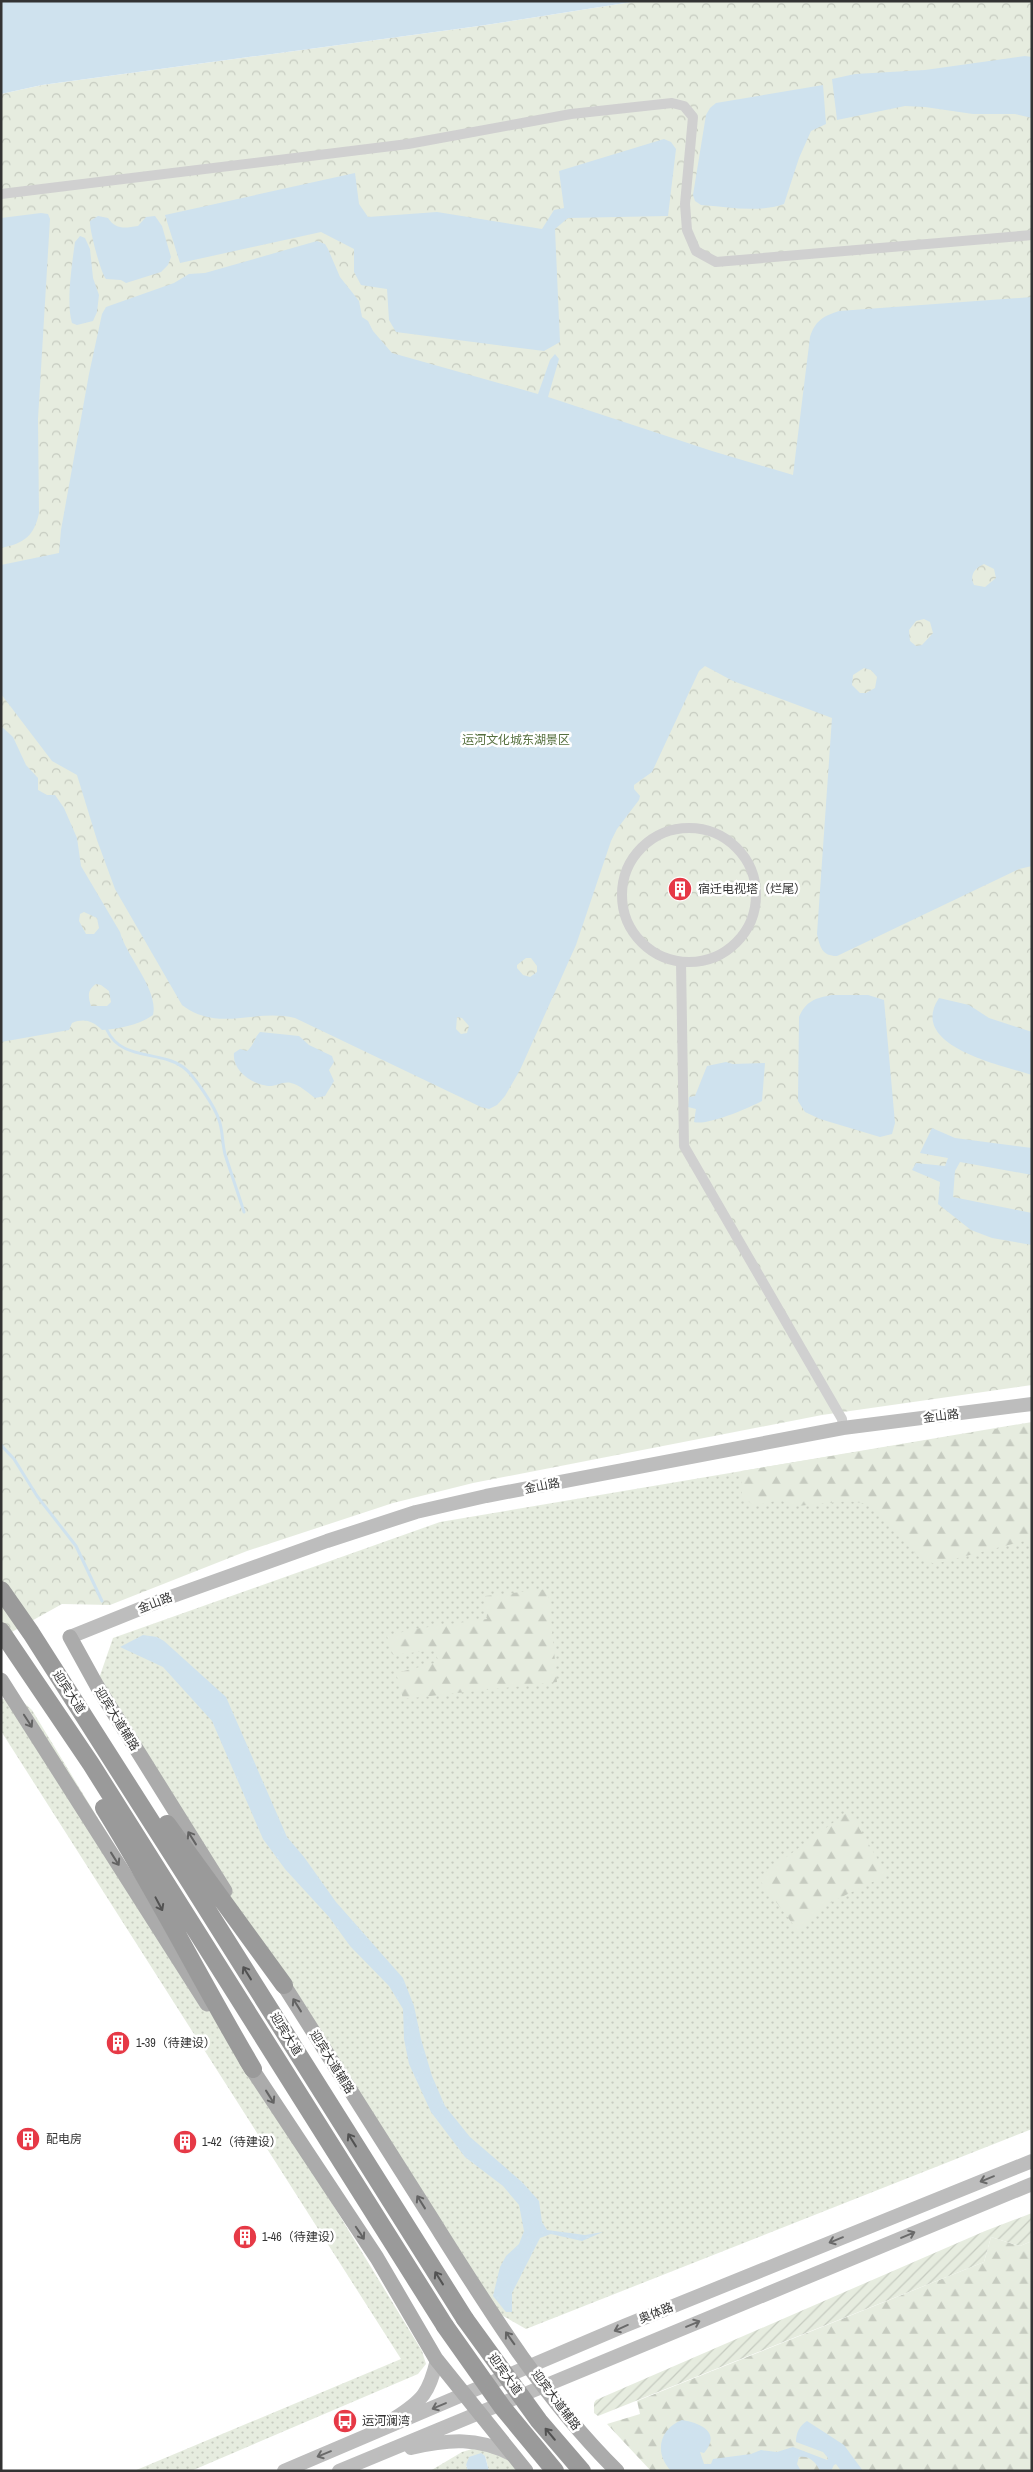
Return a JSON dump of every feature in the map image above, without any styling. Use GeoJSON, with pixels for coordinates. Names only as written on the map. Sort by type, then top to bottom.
{"type":"FeatureCollection","features":[{"type":"Feature","properties":{"kind":"highway"},"geometry":{"type":"LineString","coordinates":[[1,1585],[43,1637],[164,1820],[284,1985]]}},
{"type":"Feature","properties":{"kind":"highway","name":"迎宾大道"},"geometry":{"type":"LineString","coordinates":[[1,1590],[32,1633],[220,1928],[465,2319],[539,2421],[582,2471]]}},
{"type":"Feature","properties":{"kind":"highway","name":"迎宾大道"},"geometry":{"type":"LineString","coordinates":[[1,1631],[91,1764],[445,2326],[503,2408],[555,2471]]}},
{"type":"Feature","properties":{"kind":"highway"},"geometry":{"type":"LineString","coordinates":[[1,1636],[130,1849],[205,1988],[253,2068]]}},
{"type":"Feature","properties":{"kind":"main road","name":"金山路"},"geometry":{"type":"LineString","coordinates":[[70,1637],[162,1600],[327,1541],[416,1512],[486,1496],[843,1428],[1032,1404]]}},
{"type":"Feature","properties":{"kind":"main road","name":"迎宾大道辅路"},"geometry":{"type":"LineString","coordinates":[[70,1637],[97,1686],[475,2288],[544,2386],[585,2439],[617,2471]]}},
{"type":"Feature","properties":{"kind":"main road"},"geometry":{"type":"LineString","coordinates":[[3,1686],[209,2008],[253,2068],[289,2128],[377,2258],[437,2360],[526,2471]]}},
{"type":"Feature","properties":{"kind":"main road","name":"奥体路"},"geometry":{"type":"LineString","coordinates":[[284,2471],[464,2396],[624,2326],[1032,2161]]}},
{"type":"Feature","properties":{"kind":"main road","name":"奥体路"},"geometry":{"type":"LineString","coordinates":[[339,2471],[1032,2184]]}},
{"type":"Feature","properties":{"kind":"main road"},"geometry":{"type":"LineString","coordinates":[[365,2437],[418,2403],[429,2386],[437,2360]]}},
{"type":"Feature","properties":{"kind":"main road"},"geometry":{"type":"LineString","coordinates":[[374,2456],[436,2442],[466,2440],[495,2446],[513,2455]]}},
{"type":"Feature","properties":{"kind":"street"},"geometry":{"type":"LineString","coordinates":[[1,194],[408,144],[571,114],[672,103],[684,106],[693,117],[684,204],[687,230],[696,251],[716,262],[1032,235]]}},
{"type":"Feature","properties":{"kind":"street"},"geometry":{"type":"LineString","coordinates":[[693,826],[714,831],[733,842],[747,858],[756,878],[757,900],[752,922],[723,954],[702,961],[681,962],[661,956],[639,940],[631,929],[623,910],[622,889],[627,869],[638,851],[653,837],[693,826]]}},
{"type":"Feature","properties":{"kind":"street"},"geometry":{"type":"LineString","coordinates":[[681,962],[684,1146],[842,1419],[843,1428]]}},
{"type":"Feature","properties":{"kind":"green space","name":"运河文化城东湖景区"},"geometry":{"type":"Polygon","coordinates":[[[638,1],[1032,1],[1032,1385],[822,1415],[473,1483],[393,1503],[247,1551],[110,1605],[62,1604],[1,1638],[1,94],[42,85],[479,26],[638,1]]]}},
{"type":"Feature","properties":{"kind":"green space"},"geometry":{"type":"Polygon","coordinates":[[[1032,1422],[1032,2129],[526,2329],[477,2301],[95,1690],[113,1638],[440,1522],[1032,1422]]]}},
{"type":"Feature","properties":{"kind":"green space"},"geometry":{"type":"Polygon","coordinates":[[[1032,1423],[1032,1539],[935,1564],[921,1559],[867,1504],[849,1501],[797,1506],[779,1500],[754,1506],[742,1496],[741,1471],[1032,1423]]]}},
{"type":"Feature","properties":{"kind":"green space"},"geometry":{"type":"Polygon","coordinates":[[[548,1589],[557,1682],[403,1699],[396,1673],[439,1662],[434,1650],[393,1655],[387,1636],[414,1629],[487,1619],[485,1596],[548,1589]]]}},
{"type":"Feature","properties":{"kind":"green space"},"geometry":{"type":"Polygon","coordinates":[[[1,1699],[21,1700],[32,1710],[422,2351],[426,2364],[418,2374],[191,2471],[134,2471],[401,2359],[1,1731],[1,1699]]]}},
{"type":"Feature","properties":{"kind":"green space"},"geometry":{"type":"Polygon","coordinates":[[[849,1811],[887,1875],[821,1907],[798,1931],[758,1878],[849,1811]]]}},
{"type":"Feature","properties":{"kind":"green space"},"geometry":{"type":"Polygon","coordinates":[[[1032,2213],[1032,2241],[1020,2246],[991,2237],[984,2262],[598,2416],[594,2413],[594,2403],[596,2400],[985,2231],[1032,2213]]]}},
{"type":"Feature","properties":{"kind":"green space"},"geometry":{"type":"Polygon","coordinates":[[[991,2237],[1020,2246],[1032,2241],[1032,2471],[651,2471],[607,2424],[640,2414],[637,2401],[984,2262],[991,2237]]]}},
{"type":"Feature","properties":{"kind":"green space"},"geometry":{"type":"Polygon","coordinates":[[[472,2449],[501,2455],[527,2471],[489,2471],[485,2456],[466,2465],[468,2471],[430,2471],[462,2452],[472,2449]]]}},
{"type":"Feature","properties":{"kind":"water"},"geometry":{"type":"Polygon","coordinates":[[[1,1],[638,1],[479,26],[42,85],[1,94],[1,1]]]}},
{"type":"Feature","properties":{"kind":"water"},"geometry":{"type":"Polygon","coordinates":[[[1025,56],[1032,57],[1032,118],[1015,114],[973,114],[905,106],[837,120],[832,79],[855,74],[925,70],[1025,56]]]}},
{"type":"Feature","properties":{"kind":"water"},"geometry":{"type":"Polygon","coordinates":[[[823,85],[826,124],[811,131],[799,158],[784,204],[774,207],[743,209],[701,205],[695,201],[693,195],[706,115],[710,108],[716,103],[823,85]]]}},
{"type":"Feature","properties":{"kind":"water"},"geometry":{"type":"Polygon","coordinates":[[[664,139],[671,142],[676,149],[668,216],[568,218],[555,229],[560,342],[544,351],[396,332],[389,320],[387,289],[361,285],[354,272],[354,249],[321,232],[180,263],[165,215],[355,173],[359,204],[368,217],[437,212],[542,229],[554,210],[564,208],[559,171],[664,139]]]}},
{"type":"Feature","properties":{"kind":"water"},"geometry":{"type":"Polygon","coordinates":[[[41,213],[48,214],[50,219],[38,419],[39,513],[31,533],[27,537],[16,544],[1,548],[1,218],[41,213]]]}},
{"type":"Feature","properties":{"kind":"water"},"geometry":{"type":"Polygon","coordinates":[[[98,216],[108,218],[114,225],[125,228],[138,226],[146,217],[155,216],[162,226],[171,257],[168,265],[161,272],[126,283],[121,280],[106,279],[98,261],[90,226],[90,221],[98,216]]]}},
{"type":"Feature","properties":{"kind":"water"},"geometry":{"type":"Polygon","coordinates":[[[80,236],[85,238],[90,249],[93,278],[99,295],[97,312],[93,321],[77,325],[72,323],[70,315],[70,294],[75,242],[80,236]]]}},
{"type":"Feature","properties":{"kind":"water"},"geometry":{"type":"Polygon","coordinates":[[[317,241],[325,244],[340,277],[359,301],[362,317],[368,321],[373,331],[392,353],[538,394],[550,360],[555,354],[559,359],[548,397],[712,451],[793,475],[810,337],[814,327],[820,320],[839,311],[1032,297],[1032,866],[1019,869],[837,956],[828,954],[822,950],[817,934],[832,718],[733,681],[705,666],[699,671],[652,772],[634,785],[634,789],[640,796],[639,800],[617,829],[611,841],[576,945],[520,1070],[505,1096],[497,1105],[489,1109],[481,1107],[295,1018],[265,1016],[223,1019],[196,1013],[182,1005],[115,889],[97,840],[77,775],[52,761],[1,694],[1,565],[59,553],[61,530],[89,374],[102,314],[106,307],[174,283],[189,274],[205,273],[317,241]],[[984,564],[974,572],[972,578],[974,585],[985,587],[996,578],[994,569],[984,564]],[[924,619],[916,621],[909,630],[910,641],[916,646],[922,645],[933,633],[930,622],[924,619]],[[864,668],[853,675],[852,685],[860,693],[866,693],[875,688],[877,677],[871,670],[864,668]],[[526,958],[517,965],[517,968],[523,975],[530,977],[537,972],[537,966],[531,958],[526,958]],[[457,1017],[456,1029],[461,1034],[467,1033],[469,1026],[462,1018],[457,1017]]]}},
{"type":"Feature","properties":{"kind":"water"},"geometry":{"type":"Polygon","coordinates":[[[1,726],[13,737],[26,765],[38,778],[38,790],[47,795],[55,795],[64,808],[77,838],[81,866],[120,932],[147,984],[154,1005],[153,1015],[129,1026],[102,1030],[95,1024],[80,1021],[72,1023],[69,1030],[1,1042],[1,726]],[[84,912],[80,914],[79,921],[86,934],[94,934],[99,928],[97,918],[84,912]],[[96,984],[89,994],[91,1006],[107,1006],[111,1002],[109,991],[96,984]]]}},
{"type":"Feature","properties":{"kind":"water"},"geometry":{"type":"Polygon","coordinates":[[[832,995],[868,995],[884,1000],[895,1123],[892,1134],[880,1137],[820,1119],[805,1112],[798,1101],[799,1017],[805,1007],[812,1001],[832,995]]]}},
{"type":"Feature","properties":{"kind":"water"},"geometry":{"type":"Polygon","coordinates":[[[939,998],[969,1005],[989,1018],[1032,1032],[1032,1075],[981,1059],[962,1051],[946,1041],[936,1029],[933,1015],[939,998]]]}},
{"type":"Feature","properties":{"kind":"water"},"geometry":{"type":"Polygon","coordinates":[[[260,1032],[299,1036],[309,1045],[332,1056],[334,1062],[329,1070],[334,1081],[325,1096],[315,1098],[301,1087],[291,1083],[271,1086],[262,1085],[244,1075],[236,1065],[234,1053],[240,1049],[247,1051],[260,1032]]]}},
{"type":"Feature","properties":{"kind":"water"},"geometry":{"type":"Polygon","coordinates":[[[726,1062],[733,1064],[765,1063],[762,1101],[718,1119],[700,1123],[694,1122],[696,1109],[688,1107],[689,1097],[695,1096],[707,1066],[726,1062]]]}},
{"type":"Feature","properties":{"kind":"water"},"geometry":{"type":"Polygon","coordinates":[[[932,1128],[955,1138],[1032,1148],[1032,1175],[960,1162],[955,1171],[953,1197],[1032,1213],[1032,1245],[992,1238],[971,1230],[938,1204],[940,1182],[912,1170],[916,1163],[945,1166],[948,1158],[920,1153],[932,1128]]]}},
{"type":"Feature","properties":{"kind":"water"},"geometry":{"type":"Polygon","coordinates":[[[143,1635],[157,1637],[164,1641],[226,1697],[287,1837],[304,1857],[336,1902],[403,1978],[414,2006],[432,2076],[445,2106],[470,2137],[522,2182],[539,2201],[542,2222],[547,2230],[585,2235],[603,2232],[582,2241],[551,2234],[540,2238],[512,2293],[512,2312],[506,2312],[493,2296],[500,2267],[506,2256],[519,2244],[524,2231],[519,2205],[503,2186],[465,2157],[431,2112],[409,2064],[404,2039],[403,2009],[389,1986],[350,1946],[329,1917],[285,1869],[263,1839],[212,1721],[163,1667],[120,1647],[143,1635]]]}},
{"type":"Feature","properties":{"kind":"water"},"geometry":{"type":"Polygon","coordinates":[[[682,2420],[702,2426],[710,2434],[709,2446],[704,2453],[700,2452],[704,2464],[711,2464],[713,2459],[751,2454],[761,2450],[777,2452],[793,2447],[827,2460],[828,2458],[823,2452],[796,2442],[799,2430],[807,2421],[844,2445],[863,2471],[841,2471],[836,2464],[831,2471],[820,2471],[812,2460],[806,2457],[799,2457],[797,2464],[801,2471],[671,2471],[662,2457],[662,2442],[668,2429],[682,2420]]]}},
{"type":"Feature","properties":{"kind":"water"},"geometry":{"type":"Polygon","coordinates":[[[481,2453],[485,2456],[489,2471],[468,2471],[466,2465],[469,2457],[481,2453]]]}},
{"type":"Feature","properties":{"kind":"waterway"},"geometry":{"type":"LineString","coordinates":[[107,1030],[113,1040],[131,1051],[163,1058],[183,1067],[198,1084],[219,1120],[225,1154],[244,1212]]}},
{"type":"Feature","properties":{"kind":"waterway"},"geometry":{"type":"LineString","coordinates":[[1,1445],[14,1459],[37,1496],[76,1546],[102,1601]]}},
{"type":"Feature","properties":{"kind":"place","name":"宿迁电视塔（烂尾）"},"geometry":{"type":"Point","coordinates":[680,889]}},
{"type":"Feature","properties":{"kind":"place","name":"1-39（待建设）"},"geometry":{"type":"Point","coordinates":[118,2043]}},
{"type":"Feature","properties":{"kind":"place","name":"配电房"},"geometry":{"type":"Point","coordinates":[28,2139]}},
{"type":"Feature","properties":{"kind":"place","name":"1-42（待建设）"},"geometry":{"type":"Point","coordinates":[185,2142]}},
{"type":"Feature","properties":{"kind":"place","name":"1-46（待建设）"},"geometry":{"type":"Point","coordinates":[245,2237]}},
{"type":"Feature","properties":{"kind":"place","name":"运河澜湾"},"geometry":{"type":"Point","coordinates":[345,2421]}}]}
